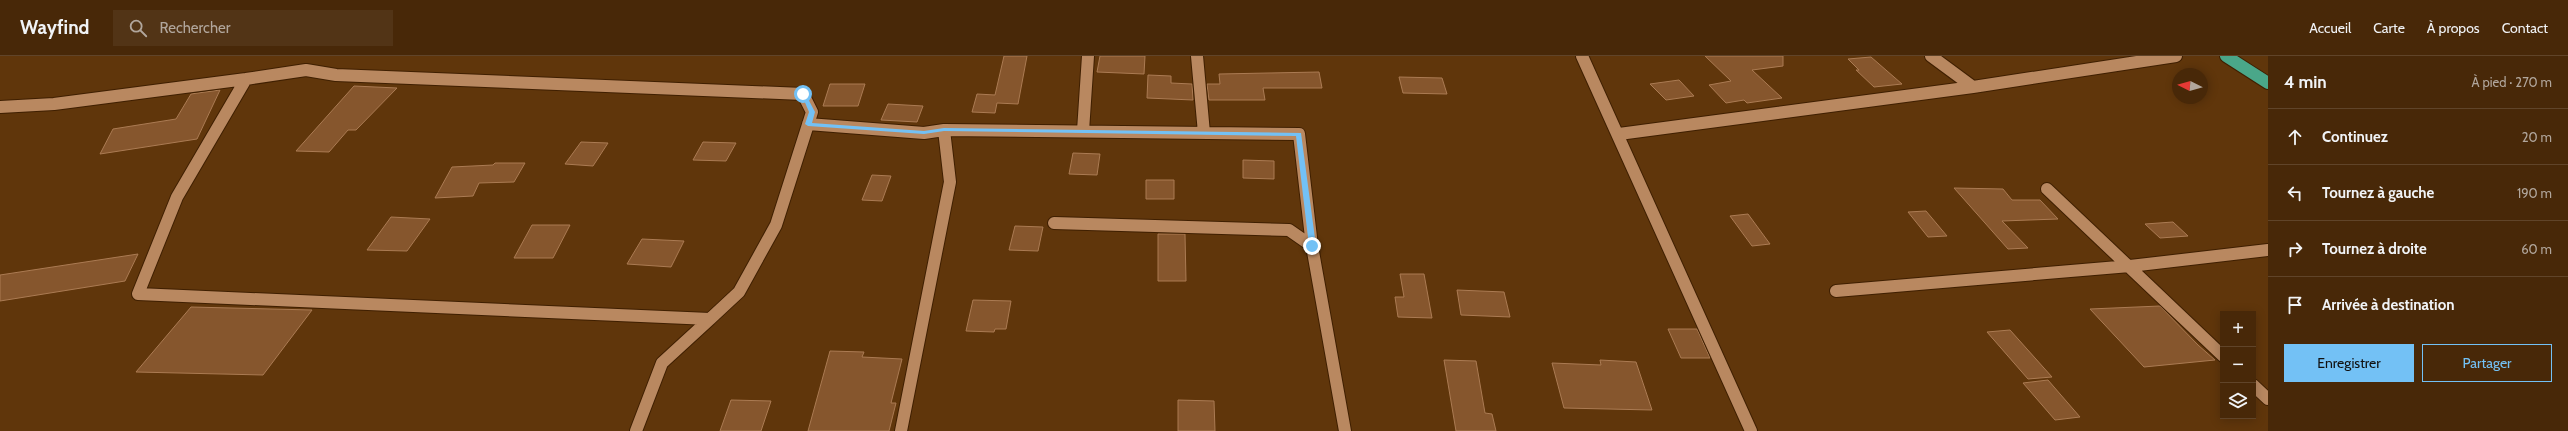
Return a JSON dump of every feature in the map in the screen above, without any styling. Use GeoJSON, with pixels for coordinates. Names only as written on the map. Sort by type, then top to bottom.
{"type":"FeatureCollection","features":[{"type":"Feature","properties":{"kind":"main road"},"geometry":{"type":"LineString","coordinates":[[2226,56],[2268,83]]}},
{"type":"Feature","properties":{"kind":"street"},"geometry":{"type":"LineString","coordinates":[[1083,131],[1088,56]]}},
{"type":"Feature","properties":{"kind":"street"},"geometry":{"type":"LineString","coordinates":[[1197,56],[1204,133]]}},
{"type":"Feature","properties":{"kind":"street"},"geometry":{"type":"LineString","coordinates":[[1582,56],[1619,134],[1751,431]]}},
{"type":"Feature","properties":{"kind":"street"},"geometry":{"type":"LineString","coordinates":[[1931,56],[1973,86]]}},
{"type":"Feature","properties":{"kind":"street"},"geometry":{"type":"LineString","coordinates":[[1619,134],[1973,86],[2176,56]]}},
{"type":"Feature","properties":{"kind":"street"},"geometry":{"type":"LineString","coordinates":[[0,107],[54,104],[306,70],[336,75],[803,94],[812,112],[776,225],[739,292],[662,363],[636,431]]}},
{"type":"Feature","properties":{"kind":"street"},"geometry":{"type":"LineString","coordinates":[[246,79],[177,197],[138,294],[710,319]]}},
{"type":"Feature","properties":{"kind":"street"},"geometry":{"type":"LineString","coordinates":[[808,124],[924,133],[944,130],[1299,134],[1312,246],[1345,431]]}},
{"type":"Feature","properties":{"kind":"street"},"geometry":{"type":"LineString","coordinates":[[900,431],[950,182],[944,130]]}},
{"type":"Feature","properties":{"kind":"street"},"geometry":{"type":"LineString","coordinates":[[2047,189],[2130,266],[2220,353]]}},
{"type":"Feature","properties":{"kind":"street"},"geometry":{"type":"LineString","coordinates":[[1054,223],[1289,230],[1312,246]]}},
{"type":"Feature","properties":{"kind":"street"},"geometry":{"type":"LineString","coordinates":[[1836,291],[2130,266],[2268,250]]}},
{"type":"Feature","properties":{"kind":"street"},"geometry":{"type":"LineString","coordinates":[[2256,388],[2268,399]]}},
{"type":"Feature","properties":{"kind":"building"},"geometry":{"type":"Polygon","coordinates":[[[1004,56],[1027,56],[1018,104],[997,103],[995,113],[972,112],[977,94],[995,95],[1004,56]]]}},
{"type":"Feature","properties":{"kind":"building"},"geometry":{"type":"Polygon","coordinates":[[[1100,56],[1145,56],[1144,74],[1097,72],[1100,56]]]}},
{"type":"Feature","properties":{"kind":"building"},"geometry":{"type":"Polygon","coordinates":[[[1705,56],[1783,56],[1783,66],[1752,70],[1782,98],[1747,103],[1744,100],[1726,103],[1709,85],[1731,81],[1705,56]]]}},
{"type":"Feature","properties":{"kind":"building"},"geometry":{"type":"Polygon","coordinates":[[[1871,57],[1902,84],[1874,87],[1856,70],[1859,70],[1848,59],[1871,57]]]}},
{"type":"Feature","properties":{"kind":"building"},"geometry":{"type":"Polygon","coordinates":[[[1319,72],[1322,88],[1263,88],[1265,100],[1209,100],[1207,84],[1220,84],[1219,74],[1319,72]]]}},
{"type":"Feature","properties":{"kind":"building"},"geometry":{"type":"Polygon","coordinates":[[[1148,75],[1171,76],[1171,83],[1192,84],[1193,100],[1147,98],[1148,75]]]}},
{"type":"Feature","properties":{"kind":"building"},"geometry":{"type":"Polygon","coordinates":[[[1399,77],[1442,78],[1447,94],[1403,93],[1399,77]]]}},
{"type":"Feature","properties":{"kind":"building"},"geometry":{"type":"Polygon","coordinates":[[[1679,80],[1694,96],[1666,100],[1650,84],[1679,80]]]}},
{"type":"Feature","properties":{"kind":"building"},"geometry":{"type":"Polygon","coordinates":[[[830,84],[865,84],[858,106],[823,106],[830,84]]]}},
{"type":"Feature","properties":{"kind":"building"},"geometry":{"type":"Polygon","coordinates":[[[354,86],[397,88],[356,130],[348,130],[329,152],[296,151],[354,86]]]}},
{"type":"Feature","properties":{"kind":"building"},"geometry":{"type":"Polygon","coordinates":[[[220,90],[197,139],[100,154],[113,129],[176,119],[191,94],[220,90]]]}},
{"type":"Feature","properties":{"kind":"building"},"geometry":{"type":"Polygon","coordinates":[[[888,104],[923,106],[917,122],[881,120],[888,104]]]}},
{"type":"Feature","properties":{"kind":"building"},"geometry":{"type":"Polygon","coordinates":[[[581,142],[608,143],[593,166],[565,164],[581,142]]]}},
{"type":"Feature","properties":{"kind":"building"},"geometry":{"type":"Polygon","coordinates":[[[703,142],[736,143],[726,161],[693,160],[703,142]]]}},
{"type":"Feature","properties":{"kind":"building"},"geometry":{"type":"Polygon","coordinates":[[[1073,153],[1100,154],[1097,175],[1069,174],[1073,153]]]}},
{"type":"Feature","properties":{"kind":"building"},"geometry":{"type":"Polygon","coordinates":[[[1243,160],[1274,161],[1274,179],[1243,178],[1243,160]]]}},
{"type":"Feature","properties":{"kind":"building"},"geometry":{"type":"Polygon","coordinates":[[[495,163],[525,163],[514,182],[479,183],[473,196],[435,198],[452,167],[493,165],[495,163]]]}},
{"type":"Feature","properties":{"kind":"building"},"geometry":{"type":"Polygon","coordinates":[[[872,175],[891,176],[882,201],[862,200],[872,175]]]}},
{"type":"Feature","properties":{"kind":"building"},"geometry":{"type":"Polygon","coordinates":[[[1146,180],[1174,180],[1174,199],[1146,199],[1146,180]]]}},
{"type":"Feature","properties":{"kind":"building"},"geometry":{"type":"Polygon","coordinates":[[[1954,188],[2003,189],[2012,200],[2040,200],[2058,219],[2002,221],[2028,248],[2008,249],[1954,188]]]}},
{"type":"Feature","properties":{"kind":"building"},"geometry":{"type":"Polygon","coordinates":[[[1926,211],[1947,236],[1928,237],[1908,212],[1926,211]]]}},
{"type":"Feature","properties":{"kind":"building"},"geometry":{"type":"Polygon","coordinates":[[[1748,214],[1770,244],[1752,246],[1730,216],[1748,214]]]}},
{"type":"Feature","properties":{"kind":"building"},"geometry":{"type":"Polygon","coordinates":[[[391,217],[430,219],[407,251],[367,250],[391,217]]]}},
{"type":"Feature","properties":{"kind":"building"},"geometry":{"type":"Polygon","coordinates":[[[2173,222],[2188,236],[2160,238],[2145,224],[2173,222]]]}},
{"type":"Feature","properties":{"kind":"building"},"geometry":{"type":"Polygon","coordinates":[[[532,225],[570,225],[553,258],[514,258],[532,225]]]}},
{"type":"Feature","properties":{"kind":"building"},"geometry":{"type":"Polygon","coordinates":[[[1015,226],[1043,227],[1038,251],[1009,250],[1015,226]]]}},
{"type":"Feature","properties":{"kind":"building"},"geometry":{"type":"Polygon","coordinates":[[[1158,234],[1185,234],[1186,281],[1158,281],[1158,234]]]}},
{"type":"Feature","properties":{"kind":"building"},"geometry":{"type":"Polygon","coordinates":[[[642,239],[684,241],[671,267],[627,264],[642,239]]]}},
{"type":"Feature","properties":{"kind":"building"},"geometry":{"type":"Polygon","coordinates":[[[138,254],[125,281],[0,301],[0,275],[138,254]]]}},
{"type":"Feature","properties":{"kind":"building"},"geometry":{"type":"Polygon","coordinates":[[[1400,274],[1424,274],[1432,318],[1398,317],[1395,297],[1404,297],[1400,274]]]}},
{"type":"Feature","properties":{"kind":"building"},"geometry":{"type":"Polygon","coordinates":[[[1457,290],[1504,292],[1510,317],[1461,315],[1457,290]]]}},
{"type":"Feature","properties":{"kind":"building"},"geometry":{"type":"Polygon","coordinates":[[[973,300],[1011,301],[1006,329],[995,329],[994,332],[966,331],[973,300]]]}},
{"type":"Feature","properties":{"kind":"building"},"geometry":{"type":"Polygon","coordinates":[[[2160,306],[2198,345],[2215,360],[2144,367],[2090,309],[2160,306]]]}},
{"type":"Feature","properties":{"kind":"building"},"geometry":{"type":"Polygon","coordinates":[[[191,307],[312,310],[263,375],[136,372],[191,307]]]}},
{"type":"Feature","properties":{"kind":"building"},"geometry":{"type":"Polygon","coordinates":[[[1668,329],[1697,329],[1710,358],[1681,358],[1668,329]]]}},
{"type":"Feature","properties":{"kind":"building"},"geometry":{"type":"Polygon","coordinates":[[[2010,330],[2052,377],[2028,379],[1987,332],[2010,330]]]}},
{"type":"Feature","properties":{"kind":"building"},"geometry":{"type":"Polygon","coordinates":[[[830,351],[864,352],[862,357],[902,359],[891,403],[896,403],[889,431],[808,431],[830,351]]]}},
{"type":"Feature","properties":{"kind":"building"},"geometry":{"type":"Polygon","coordinates":[[[1444,360],[1476,361],[1485,413],[1492,414],[1496,431],[1456,431],[1444,360]]]}},
{"type":"Feature","properties":{"kind":"building"},"geometry":{"type":"Polygon","coordinates":[[[1600,360],[1636,362],[1652,410],[1564,408],[1552,363],[1601,365],[1600,360]]]}},
{"type":"Feature","properties":{"kind":"building"},"geometry":{"type":"Polygon","coordinates":[[[2048,380],[2080,417],[2055,420],[2023,383],[2048,380]]]}},
{"type":"Feature","properties":{"kind":"building"},"geometry":{"type":"Polygon","coordinates":[[[731,400],[771,401],[761,431],[720,431],[731,400]]]}},
{"type":"Feature","properties":{"kind":"building"},"geometry":{"type":"Polygon","coordinates":[[[1178,400],[1214,401],[1215,431],[1178,431],[1178,400]]]}},
{"type":"Feature","properties":{"kind":"route"},"geometry":{"type":"LineString","coordinates":[[803,94],[812,112],[808,124],[924,133],[944,130],[1299,134],[1312,246]]}}]}
